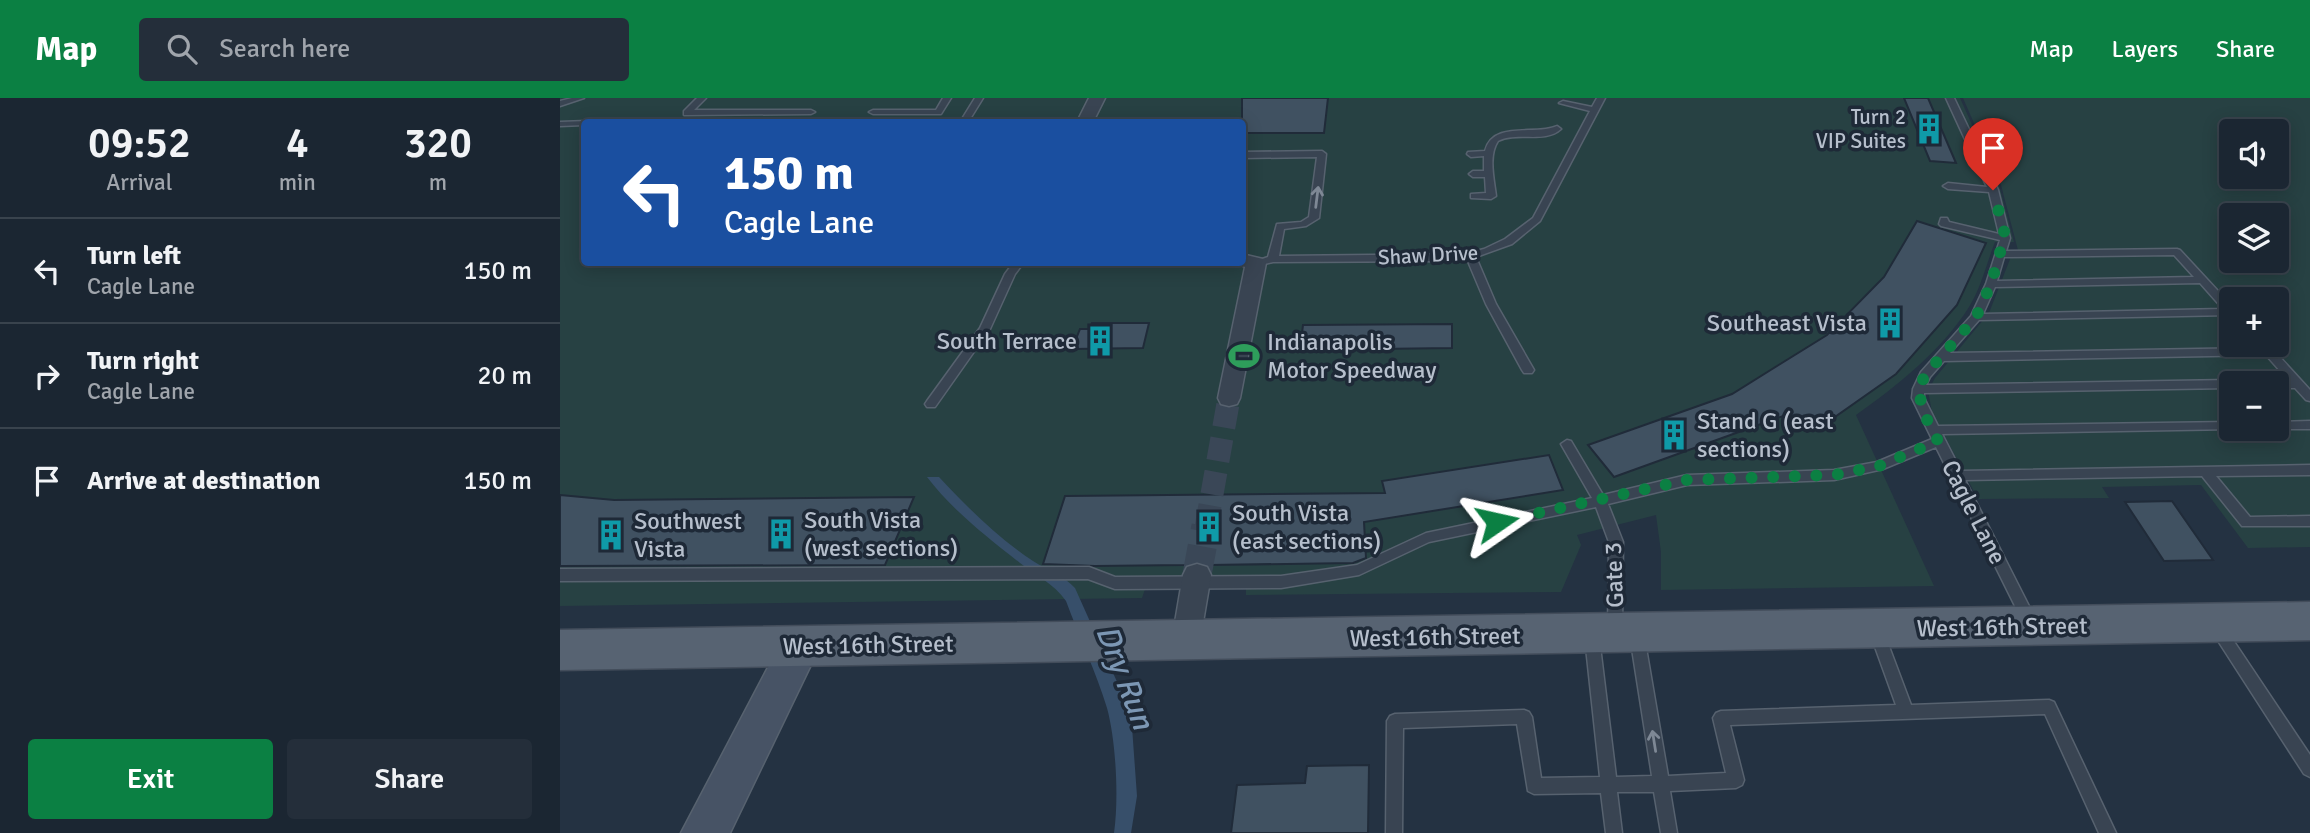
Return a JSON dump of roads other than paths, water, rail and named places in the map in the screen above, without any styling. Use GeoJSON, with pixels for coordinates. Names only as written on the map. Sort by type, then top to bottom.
{"type":"FeatureCollection","features":[{"type":"Feature","properties":{"kind":"main road","name":"West 16th Street"},"geometry":{"type":"LineString","coordinates":[[560,650],[2310,621]]}},
{"type":"Feature","properties":{"kind":"street"},"geometry":{"type":"LineString","coordinates":[[1087,119],[1097,98]]}},
{"type":"Feature","properties":{"kind":"street"},"geometry":{"type":"LineString","coordinates":[[1229,398],[1257,261]]}},
{"type":"Feature","properties":{"kind":"street"},"geometry":{"type":"LineString","coordinates":[[1186,640],[1197,579]]}},
{"type":"Feature","properties":{"kind":"street"},"geometry":{"type":"LineString","coordinates":[[705,833],[800,646]]}},
{"type":"Feature","properties":{"kind":"lane"},"geometry":{"type":"LineString","coordinates":[[560,104],[580,98]]}},
{"type":"Feature","properties":{"kind":"lane"},"geometry":{"type":"LineString","coordinates":[[702,98],[687,113],[811,112]]}},
{"type":"Feature","properties":{"kind":"lane"},"geometry":{"type":"LineString","coordinates":[[873,112],[938,112],[947,98]]}},
{"type":"Feature","properties":{"kind":"lane"},"geometry":{"type":"LineString","coordinates":[[966,119],[979,98]]}},
{"type":"Feature","properties":{"kind":"lane","name":"Shaw Drive"},"geometry":{"type":"LineString","coordinates":[[1257,261],[1471,257],[1508,243],[1537,219],[1601,98]]}},
{"type":"Feature","properties":{"kind":"lane"},"geometry":{"type":"LineString","coordinates":[[1950,98],[1993,190],[2005,238],[1991,284],[1976,317],[1925,375],[1919,388],[2219,384]]}},
{"type":"Feature","properties":{"kind":"lane"},"geometry":{"type":"LineString","coordinates":[[1563,103],[1595,110]]}},
{"type":"Feature","properties":{"kind":"lane"},"geometry":{"type":"LineString","coordinates":[[560,124],[581,123]]}},
{"type":"Feature","properties":{"kind":"lane"},"geometry":{"type":"LineString","coordinates":[[1474,196],[1491,196],[1487,153],[1494,137],[1519,131],[1551,133],[1557,129]]}},
{"type":"Feature","properties":{"kind":"lane"},"geometry":{"type":"LineString","coordinates":[[1479,144],[1487,153]]}},
{"type":"Feature","properties":{"kind":"lane"},"geometry":{"type":"LineString","coordinates":[[1471,154],[1487,153]]}},
{"type":"Feature","properties":{"kind":"lane"},"geometry":{"type":"LineString","coordinates":[[1246,155],[1322,154],[1314,218],[1298,225],[1280,226],[1257,261]]}},
{"type":"Feature","properties":{"kind":"lane"},"geometry":{"type":"LineString","coordinates":[[1473,174],[1488,174]]}},
{"type":"Feature","properties":{"kind":"lane"},"geometry":{"type":"LineString","coordinates":[[1948,186],[1993,190]]}},
{"type":"Feature","properties":{"kind":"lane"},"geometry":{"type":"LineString","coordinates":[[1944,219],[1944,223],[2005,238]]}},
{"type":"Feature","properties":{"kind":"lane"},"geometry":{"type":"LineString","coordinates":[[2001,254],[2178,252],[2219,298]]}},
{"type":"Feature","properties":{"kind":"lane"},"geometry":{"type":"LineString","coordinates":[[1471,257],[1491,304],[1528,370]]}},
{"type":"Feature","properties":{"kind":"lane"},"geometry":{"type":"LineString","coordinates":[[931,404],[985,329],[1016,266]]}},
{"type":"Feature","properties":{"kind":"lane"},"geometry":{"type":"LineString","coordinates":[[1991,284],[2203,280]]}},
{"type":"Feature","properties":{"kind":"lane"},"geometry":{"type":"LineString","coordinates":[[1976,317],[2219,312]]}},
{"type":"Feature","properties":{"kind":"lane"},"geometry":{"type":"LineString","coordinates":[[1940,357],[2219,349]]}},
{"type":"Feature","properties":{"kind":"lane"},"geometry":{"type":"LineString","coordinates":[[2273,357],[2310,397]]}},
{"type":"Feature","properties":{"kind":"lane"},"geometry":{"type":"LineString","coordinates":[[2289,384],[2298,384]]}},
{"type":"Feature","properties":{"kind":"lane","name":"Cagle Lane"},"geometry":{"type":"LineString","coordinates":[[1919,388],[1922,410],[2032,626]]}},
{"type":"Feature","properties":{"kind":"lane"},"geometry":{"type":"LineString","coordinates":[[2289,426],[2310,425]]}},
{"type":"Feature","properties":{"kind":"lane"},"geometry":{"type":"LineString","coordinates":[[560,575],[1089,573],[1115,583],[1197,579],[1282,582],[1359,570],[1426,538],[1687,480],[1834,475],[1879,466],[1936,436],[2219,426]]}},
{"type":"Feature","properties":{"kind":"lane","name":"Gate 3"},"geometry":{"type":"LineString","coordinates":[[1567,444],[1600,501],[1616,542],[1614,634]]}},
{"type":"Feature","properties":{"kind":"lane"},"geometry":{"type":"LineString","coordinates":[[1956,476],[2310,470]]}},
{"type":"Feature","properties":{"kind":"lane"},"geometry":{"type":"LineString","coordinates":[[2205,472],[2247,522],[2310,521]]}},
{"type":"Feature","properties":{"kind":"lane"},"geometry":{"type":"LineString","coordinates":[[2214,623],[2310,769]]}},
{"type":"Feature","properties":{"kind":"lane"},"geometry":{"type":"LineString","coordinates":[[1875,629],[1906,712]]}},
{"type":"Feature","properties":{"kind":"lane"},"geometry":{"type":"LineString","coordinates":[[1614,634],[1661,784],[1670,833]]}},
{"type":"Feature","properties":{"kind":"lane"},"geometry":{"type":"LineString","coordinates":[[1614,634],[1608,785],[1614,833]]}},
{"type":"Feature","properties":{"kind":"lane"},"geometry":{"type":"LineString","coordinates":[[1394,833],[1395,721],[1524,717],[1534,786],[1661,784],[1736,780],[1721,718],[2049,707],[2108,833]]}},
{"type":"Feature","properties":{"kind":"water","name":"Dry Run"},"geometry":{"type":"Polygon","coordinates":[[[927,477],[939,477],[1008,543],[1075,588],[1131,713],[1137,796],[1131,833],[1114,833],[1116,787],[1110,721],[1098,681],[1066,601],[1050,585],[970,523],[927,477]]]}},
{"type":"Feature","properties":{"kind":"tunnel"},"geometry":{"type":"LineString","coordinates":[[1206,528],[1229,398]]}},
{"type":"Feature","properties":{"kind":"tunnel"},"geometry":{"type":"LineString","coordinates":[[1197,575],[1206,526]]}},
{"type":"Feature","properties":{"kind":"place","name":"Turn 2 VIP Suites"},"geometry":{"type":"Point","coordinates":[1929,129]}},
{"type":"Feature","properties":{"kind":"place","name":"Southeast Vista"},"geometry":{"type":"Point","coordinates":[1890,323]}},
{"type":"Feature","properties":{"kind":"place","name":"South Terrace"},"geometry":{"type":"Point","coordinates":[1100,341]}},
{"type":"Feature","properties":{"kind":"place","name":"Indianapolis Motor Speedway"},"geometry":{"type":"Point","coordinates":[1244,356]}},
{"type":"Feature","properties":{"kind":"place","name":"Stand G (east sections)"},"geometry":{"type":"Point","coordinates":[1674,435]}},
{"type":"Feature","properties":{"kind":"place","name":"South Vista (east sections)"},"geometry":{"type":"Point","coordinates":[1209,527]}},
{"type":"Feature","properties":{"kind":"place","name":"South Vista (west sections)"},"geometry":{"type":"Point","coordinates":[781,534]}},
{"type":"Feature","properties":{"kind":"place","name":"Southwest Vista"},"geometry":{"type":"Point","coordinates":[611,535]}}]}
